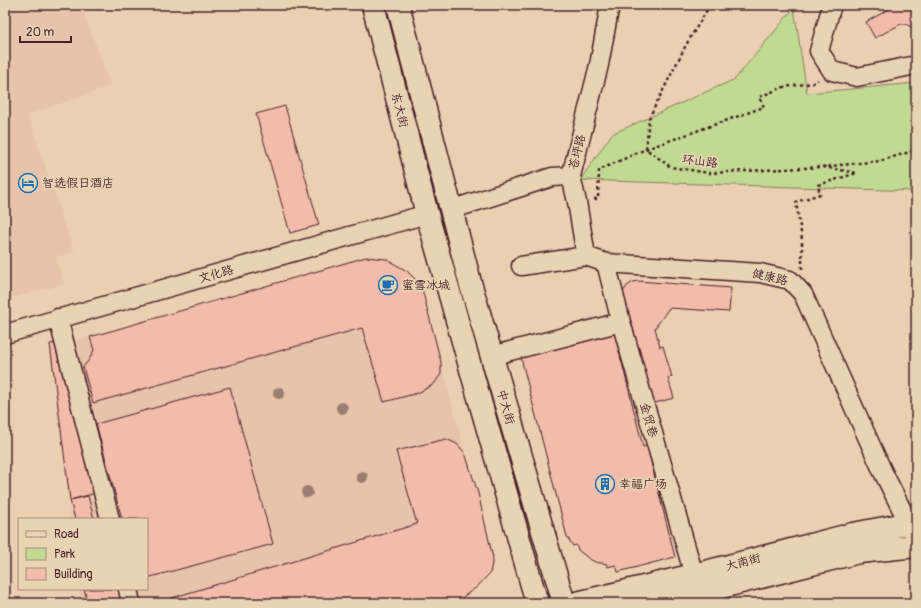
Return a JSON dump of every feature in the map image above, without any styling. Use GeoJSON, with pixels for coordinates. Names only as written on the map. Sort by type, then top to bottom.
{"type":"FeatureCollection","features":[{"type":"Feature","properties":{"kind":"main road","name":"东大街"},"geometry":{"type":"LineString","coordinates":[[373,5],[427,214]]}},
{"type":"Feature","properties":{"kind":"main road","name":"东大街"},"geometry":{"type":"LineString","coordinates":[[398,5],[450,210]]}},
{"type":"Feature","properties":{"kind":"main road","name":"中大街"},"geometry":{"type":"LineString","coordinates":[[450,210],[491,356],[564,603]]}},
{"type":"Feature","properties":{"kind":"main road","name":"中大街"},"geometry":{"type":"LineString","coordinates":[[427,214],[536,603]]}},
{"type":"Feature","properties":{"kind":"main road","name":"大南街"},"geometry":{"type":"LineString","coordinates":[[577,603],[694,575],[853,534],[914,528]]}},
{"type":"Feature","properties":{"kind":"main road","name":"大南街"},"geometry":{"type":"LineString","coordinates":[[659,603],[859,552],[916,546]]}},
{"type":"Feature","properties":{"kind":"street","name":"苍坪路"},"geometry":{"type":"LineString","coordinates":[[450,210],[552,176],[571,176],[599,65],[610,5]]}},
{"type":"Feature","properties":{"kind":"street"},"geometry":{"type":"LineString","coordinates":[[833,6],[819,51],[832,71],[857,77],[916,65]]}},
{"type":"Feature","properties":{"kind":"street"},"geometry":{"type":"LineString","coordinates":[[521,266],[586,256],[571,176]]}},
{"type":"Feature","properties":{"kind":"street","name":"文化路"},"geometry":{"type":"LineString","coordinates":[[5,334],[427,214]]}},
{"type":"Feature","properties":{"kind":"street","name":"健康路"},"geometry":{"type":"LineString","coordinates":[[586,256],[606,263],[760,273],[790,280],[803,294],[882,470],[914,528]]}},
{"type":"Feature","properties":{"kind":"street","name":"金贸巷"},"geometry":{"type":"LineString","coordinates":[[606,263],[621,322],[694,575]]}},
{"type":"Feature","properties":{"kind":"street"},"geometry":{"type":"LineString","coordinates":[[58,318],[110,518]]}},
{"type":"Feature","properties":{"kind":"street"},"geometry":{"type":"LineString","coordinates":[[491,356],[621,322]]}},
{"type":"Feature","properties":{"kind":"street"},"geometry":{"type":"LineString","coordinates":[[128,590],[131,603]]}},
{"type":"Feature","properties":{"kind":"path"},"geometry":{"type":"LineString","coordinates":[[646,150],[649,118],[686,45],[710,5]]}},
{"type":"Feature","properties":{"kind":"path"},"geometry":{"type":"LineString","coordinates":[[577,202],[598,199],[599,170],[646,150],[764,107],[759,96],[784,87],[813,83],[832,71]]}},
{"type":"Feature","properties":{"kind":"path","name":"环山路"},"geometry":{"type":"LineString","coordinates":[[646,150],[671,167],[709,173],[820,167],[880,161],[916,150]]}},
{"type":"Feature","properties":{"kind":"path"},"geometry":{"type":"LineString","coordinates":[[790,280],[802,270],[802,239],[796,202],[820,194],[818,185],[857,173],[820,167]]}},
{"type":"Feature","properties":{"kind":"shaded area","name":"智选假日酒店"},"geometry":{"type":"Polygon","coordinates":[[[5,5],[81,5],[111,86],[28,115],[74,252],[56,257],[64,284],[5,300],[5,5]]]}},
{"type":"Feature","properties":{"kind":"shaded area"},"geometry":{"type":"Polygon","coordinates":[[[366,257],[386,259],[407,271],[431,324],[465,453],[478,493],[493,558],[490,573],[477,587],[460,599],[450,603],[80,603],[79,590],[148,590],[148,518],[71,518],[50,344],[90,337],[366,257]]]}},
{"type":"Feature","properties":{"kind":"green space"},"geometry":{"type":"Polygon","coordinates":[[[794,8],[807,93],[916,83],[916,191],[580,180],[612,134],[735,79],[794,8]]]}},
{"type":"Feature","properties":{"kind":"building"},"geometry":{"type":"Polygon","coordinates":[[[893,5],[915,5],[916,30],[906,24],[901,24],[875,38],[866,22],[891,8],[893,5]]]}},
{"type":"Feature","properties":{"kind":"building"},"geometry":{"type":"Polygon","coordinates":[[[285,106],[319,225],[290,233],[256,114],[285,106]]]}},
{"type":"Feature","properties":{"kind":"building"},"geometry":{"type":"Polygon","coordinates":[[[366,257],[386,259],[407,271],[421,285],[441,362],[441,374],[434,384],[418,393],[384,402],[362,328],[93,403],[83,367],[89,360],[94,350],[90,337],[366,257]]]}},
{"type":"Feature","properties":{"kind":"building"},"geometry":{"type":"Polygon","coordinates":[[[638,281],[731,288],[729,312],[669,308],[655,328],[660,347],[663,346],[672,377],[668,378],[674,398],[651,404],[623,292],[627,286],[638,281]]]}},
{"type":"Feature","properties":{"kind":"building","name":"幸福广场"},"geometry":{"type":"Polygon","coordinates":[[[614,331],[643,447],[647,446],[675,557],[618,572],[616,565],[607,567],[607,564],[595,562],[588,558],[578,550],[576,545],[573,546],[567,537],[520,354],[614,331]]]}},
{"type":"Feature","properties":{"kind":"building"},"geometry":{"type":"Polygon","coordinates":[[[57,343],[96,493],[70,500],[50,344],[57,343]]]}},
{"type":"Feature","properties":{"kind":"building"},"geometry":{"type":"Polygon","coordinates":[[[230,387],[273,544],[148,578],[148,518],[122,518],[96,424],[230,387]]]}},
{"type":"Feature","properties":{"kind":"building"},"geometry":{"type":"Polygon","coordinates":[[[446,439],[457,444],[465,453],[478,493],[493,558],[490,573],[477,587],[460,599],[450,603],[155,603],[417,524],[396,451],[446,439]]]}},
{"type":"Feature","properties":{"kind":"building"},"geometry":{"type":"Polygon","coordinates":[[[88,496],[94,518],[75,518],[70,500],[88,496]]]}},
{"type":"Feature","properties":{"kind":"building"},"geometry":{"type":"Polygon","coordinates":[[[84,590],[118,590],[122,603],[88,603],[84,590]]]}},
{"type":"Feature","properties":{"kind":"place","name":"智选假日酒店"},"geometry":{"type":"Point","coordinates":[28,183]}},
{"type":"Feature","properties":{"kind":"place","name":"蜜雪冰城"},"geometry":{"type":"Point","coordinates":[388,285]}},
{"type":"Feature","properties":{"kind":"place","name":"幸福广场"},"geometry":{"type":"Point","coordinates":[605,484]}}]}
